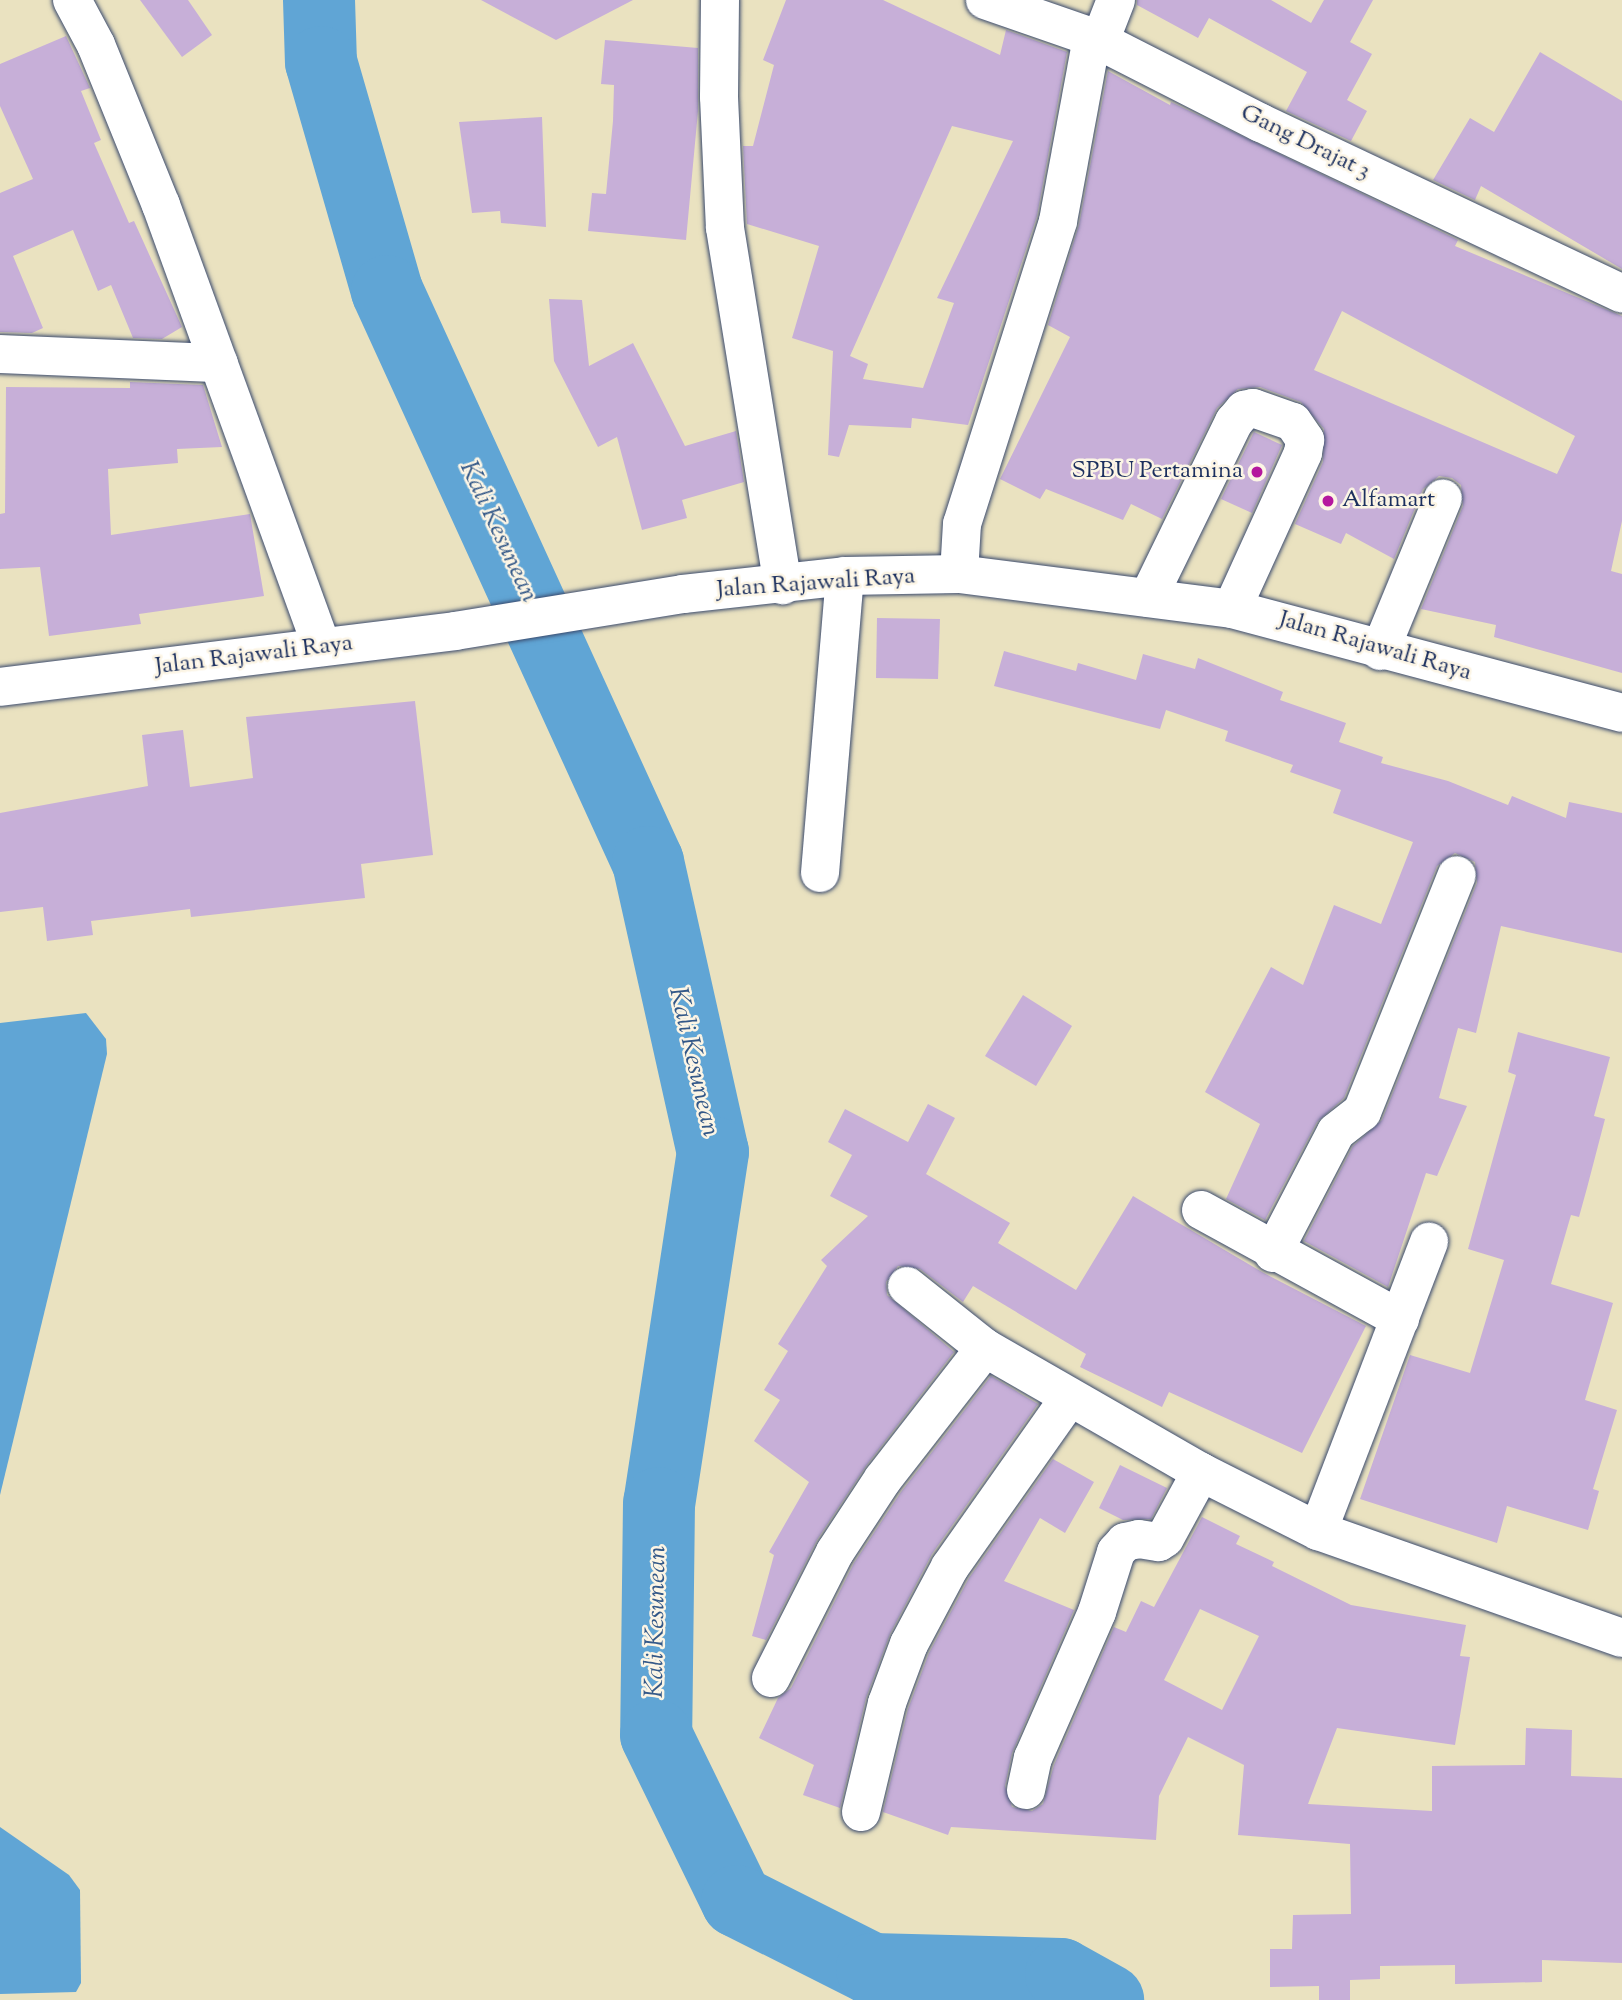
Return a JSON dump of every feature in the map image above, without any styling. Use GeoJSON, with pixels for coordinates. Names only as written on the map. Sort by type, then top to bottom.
{"type":"FeatureCollection","features":[{"type":"Feature","properties":{"kind":"street"},"geometry":{"type":"LineString","coordinates":[[72,0],[96,45],[161,205],[322,647]]}},
{"type":"Feature","properties":{"kind":"street"},"geometry":{"type":"LineString","coordinates":[[720,0],[719,96],[725,228],[783,584]]}},
{"type":"Feature","properties":{"kind":"street","name":"Gang Drajat 3"},"geometry":{"type":"LineString","coordinates":[[985,0],[1096,39],[1622,294]]}},
{"type":"Feature","properties":{"kind":"street"},"geometry":{"type":"LineString","coordinates":[[959,574],[962,524],[1058,221],[1096,39],[1116,0]]}},
{"type":"Feature","properties":{"kind":"street"},"geometry":{"type":"LineString","coordinates":[[0,354],[219,363]]}},
{"type":"Feature","properties":{"kind":"street"},"geometry":{"type":"LineString","coordinates":[[1148,598],[1234,422],[1244,410],[1262,409],[1293,422],[1305,440],[1303,453],[1232,609]]}},
{"type":"Feature","properties":{"kind":"street"},"geometry":{"type":"LineString","coordinates":[[1380,650],[1443,498]]}},
{"type":"Feature","properties":{"kind":"street","name":"Jalan Rajawali Raya"},"geometry":{"type":"LineString","coordinates":[[0,687],[455,631],[683,594],[845,576],[959,574],[1232,609],[1622,712]]}},
{"type":"Feature","properties":{"kind":"street"},"geometry":{"type":"LineString","coordinates":[[820,873],[845,576]]}},
{"type":"Feature","properties":{"kind":"street"},"geometry":{"type":"LineString","coordinates":[[1273,1253],[1336,1132],[1362,1112],[1457,875]]}},
{"type":"Feature","properties":{"kind":"street"},"geometry":{"type":"LineString","coordinates":[[1200,1210],[1273,1253],[1400,1320]]}},
{"type":"Feature","properties":{"kind":"street"},"geometry":{"type":"LineString","coordinates":[[1318,1531],[1429,1242]]}},
{"type":"Feature","properties":{"kind":"street"},"geometry":{"type":"LineString","coordinates":[[908,1286],[985,1348],[1201,1472],[1318,1531],[1622,1638]]}},
{"type":"Feature","properties":{"kind":"street"},"geometry":{"type":"LineString","coordinates":[[771,1678],[835,1552],[883,1479],[985,1348]]}},
{"type":"Feature","properties":{"kind":"street"},"geometry":{"type":"LineString","coordinates":[[861,1812],[887,1703],[909,1644],[950,1567],[1069,1398]]}},
{"type":"Feature","properties":{"kind":"street"},"geometry":{"type":"LineString","coordinates":[[1026,1790],[1033,1758],[1097,1612],[1116,1552],[1125,1542],[1139,1539],[1159,1542],[1165,1538],[1201,1472]]}},
{"type":"Feature","properties":{"kind":"water"},"geometry":{"type":"Polygon","coordinates":[[[86,1013],[106,1039],[107,1054],[0,1495],[0,1023],[86,1013]]]}},
{"type":"Feature","properties":{"kind":"water"},"geometry":{"type":"Polygon","coordinates":[[[0,1827],[69,1875],[80,1890],[81,1983],[76,1992],[0,1994],[0,1827]]]}},
{"type":"Feature","properties":{"kind":"building"},"geometry":{"type":"Polygon","coordinates":[[[140,0],[188,0],[212,35],[182,57],[140,0]]]}},
{"type":"Feature","properties":{"kind":"building"},"geometry":{"type":"Polygon","coordinates":[[[481,0],[633,0],[556,40],[481,0]]]}},
{"type":"Feature","properties":{"kind":"building"},"geometry":{"type":"Polygon","coordinates":[[[786,0],[883,0],[1000,55],[1006,30],[1067,52],[1037,216],[968,425],[912,418],[911,428],[849,425],[839,457],[828,455],[833,351],[792,338],[819,246],[747,224],[743,146],[753,146],[774,65],[763,60],[786,0]],[[952,126],[850,356],[868,364],[863,379],[923,388],[954,303],[937,298],[1013,141],[952,126]]]}},
{"type":"Feature","properties":{"kind":"building"},"geometry":{"type":"Polygon","coordinates":[[[1137,0],[1271,0],[1311,23],[1324,0],[1373,0],[1350,42],[1372,54],[1347,100],[1367,111],[1351,141],[1286,111],[1307,72],[1209,18],[1198,38],[1137,5],[1137,0]]]}},
{"type":"Feature","properties":{"kind":"building"},"geometry":{"type":"Polygon","coordinates":[[[66,36],[90,88],[81,91],[101,140],[94,143],[129,223],[134,221],[182,327],[162,339],[133,338],[111,285],[98,291],[73,230],[13,256],[43,328],[32,333],[0,332],[0,193],[33,179],[0,106],[0,64],[66,36]]]}},
{"type":"Feature","properties":{"kind":"building"},"geometry":{"type":"Polygon","coordinates":[[[605,40],[698,48],[698,111],[686,240],[588,231],[592,193],[606,194],[613,121],[614,85],[601,84],[605,40]]]}},
{"type":"Feature","properties":{"kind":"building"},"geometry":{"type":"Polygon","coordinates":[[[1540,52],[1622,101],[1622,269],[1481,186],[1475,200],[1433,180],[1470,118],[1494,132],[1540,52]]]}},
{"type":"Feature","properties":{"kind":"building"},"geometry":{"type":"Polygon","coordinates":[[[1108,71],[1170,105],[1171,102],[1458,240],[1455,246],[1622,316],[1622,521],[1611,571],[1622,574],[1622,673],[1494,637],[1496,625],[1421,609],[1463,506],[1461,485],[1452,478],[1439,476],[1423,489],[1394,559],[1346,533],[1341,544],[1295,524],[1323,462],[1324,429],[1301,402],[1260,387],[1238,389],[1217,408],[1162,519],[1131,504],[1123,520],[1046,489],[1040,499],[1000,479],[1070,337],[1048,325],[1079,225],[1108,71]],[[1342,311],[1314,370],[1557,474],[1575,436],[1342,311]]]}},
{"type":"Feature","properties":{"kind":"building"},"geometry":{"type":"Polygon","coordinates":[[[542,117],[546,227],[501,223],[500,211],[472,213],[459,122],[542,117]]]}},
{"type":"Feature","properties":{"kind":"building"},"geometry":{"type":"Polygon","coordinates":[[[549,299],[582,300],[589,366],[633,343],[685,446],[736,431],[744,482],[682,500],[687,518],[642,530],[617,437],[598,447],[554,361],[549,299]]]}},
{"type":"Feature","properties":{"kind":"building"},"geometry":{"type":"Polygon","coordinates":[[[130,382],[203,385],[222,447],[177,449],[178,463],[108,469],[111,535],[250,514],[264,596],[139,614],[141,624],[49,636],[40,567],[0,569],[0,514],[5,513],[6,387],[130,388],[130,382]]]}},
{"type":"Feature","properties":{"kind":"building"},"geometry":{"type":"Polygon","coordinates":[[[1254,432],[1282,445],[1252,513],[1221,499],[1254,432]]]}},
{"type":"Feature","properties":{"kind":"building"},"geometry":{"type":"Polygon","coordinates":[[[877,618],[940,619],[938,679],[876,678],[877,618]]]}},
{"type":"Feature","properties":{"kind":"building"},"geometry":{"type":"Polygon","coordinates":[[[1004,651],[1076,671],[1078,663],[1136,680],[1143,654],[1195,669],[1198,658],[1283,692],[1280,700],[1346,723],[1339,742],[1383,757],[1381,763],[1448,781],[1508,805],[1512,796],[1566,818],[1569,802],[1622,813],[1622,953],[1501,926],[1476,1033],[1458,1028],[1439,1098],[1467,1106],[1437,1176],[1426,1173],[1388,1287],[1304,1241],[1353,1146],[1382,1120],[1477,883],[1475,862],[1455,853],[1437,866],[1344,1098],[1317,1122],[1265,1220],[1226,1199],[1260,1124],[1205,1092],[1271,967],[1303,985],[1334,905],[1381,924],[1413,842],[1333,813],[1341,790],[1290,772],[1293,765],[1225,741],[1228,731],[1166,710],[1160,729],[994,686],[1004,651]]]}},
{"type":"Feature","properties":{"kind":"building"},"geometry":{"type":"Polygon","coordinates":[[[415,701],[433,855],[361,864],[365,898],[191,917],[190,909],[91,921],[93,935],[47,941],[43,907],[0,912],[0,813],[148,786],[142,735],[183,730],[190,787],[253,778],[246,717],[415,701]]]}},
{"type":"Feature","properties":{"kind":"building"},"geometry":{"type":"Polygon","coordinates":[[[1023,995],[1072,1026],[1036,1086],[985,1056],[1023,995]]]}},
{"type":"Feature","properties":{"kind":"building"},"geometry":{"type":"Polygon","coordinates":[[[1518,1032],[1610,1057],[1594,1116],[1605,1119],[1579,1217],[1571,1215],[1551,1284],[1613,1303],[1585,1400],[1617,1410],[1593,1489],[1599,1491],[1588,1530],[1507,1506],[1497,1543],[1360,1499],[1410,1355],[1470,1373],[1504,1260],[1468,1249],[1516,1075],[1508,1072],[1518,1032]]]}},
{"type":"Feature","properties":{"kind":"building"},"geometry":{"type":"Polygon","coordinates":[[[928,1104],[955,1118],[926,1174],[1010,1223],[998,1243],[1076,1290],[1133,1196],[1262,1272],[1366,1326],[1302,1453],[1169,1392],[1162,1407],[1080,1367],[1086,1354],[973,1286],[963,1302],[920,1269],[898,1266],[886,1282],[887,1295],[954,1352],[866,1466],[817,1540],[766,1640],[752,1636],[774,1555],[769,1552],[809,1482],[754,1441],[780,1400],[764,1390],[788,1351],[778,1344],[827,1266],[821,1260],[868,1216],[830,1196],[852,1155],[828,1142],[845,1109],[908,1142],[928,1104]]]}},
{"type":"Feature","properties":{"kind":"building"},"geometry":{"type":"Polygon","coordinates":[[[991,1376],[1038,1404],[932,1554],[890,1634],[866,1698],[840,1808],[803,1795],[814,1765],[759,1738],[778,1698],[791,1688],[854,1563],[901,1492],[991,1376]]]}},
{"type":"Feature","properties":{"kind":"building"},"geometry":{"type":"Polygon","coordinates":[[[1053,1459],[1094,1482],[1065,1533],[1040,1518],[1004,1581],[1074,1610],[1012,1753],[1005,1786],[1012,1807],[1032,1811],[1043,1804],[1054,1765],[1114,1627],[1126,1632],[1141,1601],[1154,1607],[1202,1517],[1240,1536],[1236,1544],[1274,1562],[1272,1566],[1351,1605],[1466,1625],[1460,1656],[1470,1657],[1455,1745],[1337,1728],[1308,1804],[1432,1811],[1432,1766],[1525,1765],[1526,1728],[1572,1730],[1571,1776],[1622,1778],[1622,1963],[1542,1960],[1542,1982],[1455,1984],[1455,1965],[1380,1966],[1380,1979],[1350,1980],[1350,2000],[1319,2000],[1319,1986],[1270,1987],[1270,1949],[1292,1949],[1293,1915],[1351,1914],[1350,1844],[1238,1835],[1244,1765],[1188,1737],[1159,1796],[1156,1840],[951,1827],[948,1835],[883,1812],[908,1709],[929,1653],[969,1578],[1053,1459]],[[1200,1609],[1164,1680],[1222,1710],[1259,1636],[1200,1609]]]}},
{"type":"Feature","properties":{"kind":"building"},"geometry":{"type":"Polygon","coordinates":[[[1120,1465],[1167,1488],[1151,1519],[1123,1520],[1099,1508],[1120,1465]]]}},
{"type":"Feature","properties":{"kind":"waterway","name":"Kali Kesunean"},"geometry":{"type":"LineString","coordinates":[[319,0],[321,62],[387,291],[648,862],[713,1152],[659,1503],[656,1735],[737,1901],[872,1969],[1061,1974],[1108,2000]]}},
{"type":"Feature","properties":{"kind":"place","name":"SPBU Pertamina"},"geometry":{"type":"Point","coordinates":[1257,472]}},
{"type":"Feature","properties":{"kind":"place","name":"Alfamart"},"geometry":{"type":"Point","coordinates":[1328,501]}}]}
